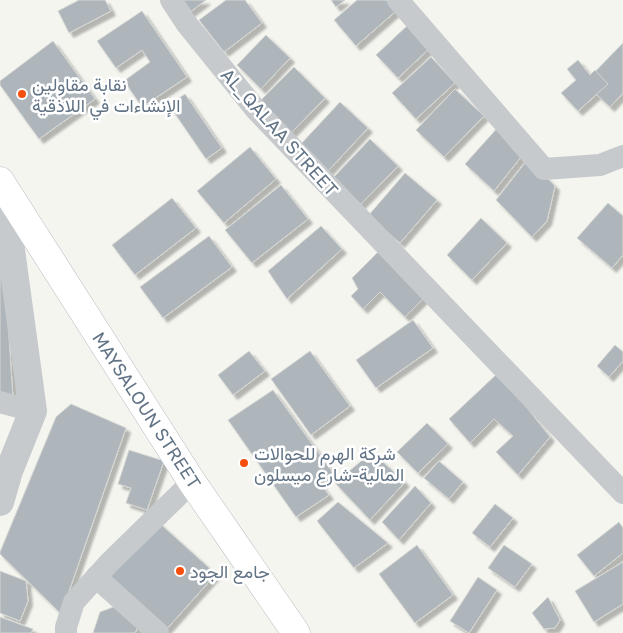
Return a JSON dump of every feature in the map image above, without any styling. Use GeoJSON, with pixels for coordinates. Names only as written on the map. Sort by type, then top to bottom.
{"type":"FeatureCollection","features":[{"type":"Feature","properties":{"kind":"main road","name":"MAYSALOUN STREET"},"geometry":{"type":"LineString","coordinates":[[1,178],[192,482],[296,633]]}},
{"type":"Feature","properties":{"kind":"street","name":"AL_QALAA STREET"},"geometry":{"type":"LineString","coordinates":[[171,0],[186,23],[257,111],[623,493]]}},
{"type":"Feature","properties":{"kind":"street"},"geometry":{"type":"LineString","coordinates":[[398,0],[544,169],[600,165],[623,156]]}},
{"type":"Feature","properties":{"kind":"street"},"geometry":{"type":"LineString","coordinates":[[0,502],[9,471],[33,411],[1,178]]}},
{"type":"Feature","properties":{"kind":"street"},"geometry":{"type":"LineString","coordinates":[[0,402],[33,411]]}},
{"type":"Feature","properties":{"kind":"street"},"geometry":{"type":"LineString","coordinates":[[66,633],[74,602],[96,577],[192,482]]}},
{"type":"Feature","properties":{"kind":"street"},"geometry":{"type":"LineString","coordinates":[[96,577],[158,633]]}},
{"type":"Feature","properties":{"kind":"building"},"geometry":{"type":"Polygon","coordinates":[[[79,0],[105,0],[111,11],[69,33],[58,11],[79,0]]]}},
{"type":"Feature","properties":{"kind":"building"},"geometry":{"type":"Polygon","coordinates":[[[180,0],[206,0],[189,13],[180,0]]]}},
{"type":"Feature","properties":{"kind":"building"},"geometry":{"type":"Polygon","coordinates":[[[226,0],[245,0],[262,23],[224,52],[199,20],[226,0]]]}},
{"type":"Feature","properties":{"kind":"building"},"geometry":{"type":"Polygon","coordinates":[[[331,0],[345,0],[336,7],[331,0]]]}},
{"type":"Feature","properties":{"kind":"building"},"geometry":{"type":"Polygon","coordinates":[[[357,0],[386,0],[396,11],[356,46],[334,20],[357,0]]]}},
{"type":"Feature","properties":{"kind":"building"},"geometry":{"type":"Polygon","coordinates":[[[142,11],[187,77],[142,107],[124,81],[150,62],[142,50],[116,68],[97,41],[142,11]]]}},
{"type":"Feature","properties":{"kind":"building"},"geometry":{"type":"Polygon","coordinates":[[[410,23],[432,46],[398,78],[376,55],[410,23]]]}},
{"type":"Feature","properties":{"kind":"building"},"geometry":{"type":"Polygon","coordinates":[[[266,35],[290,58],[261,89],[237,65],[266,35]]]}},
{"type":"Feature","properties":{"kind":"building"},"geometry":{"type":"Polygon","coordinates":[[[53,41],[95,99],[39,139],[0,85],[0,81],[53,41]]]}},
{"type":"Feature","properties":{"kind":"building"},"geometry":{"type":"Polygon","coordinates":[[[623,43],[623,93],[610,107],[584,83],[623,43]]]}},
{"type":"Feature","properties":{"kind":"building"},"geometry":{"type":"Polygon","coordinates":[[[431,57],[455,83],[416,119],[392,93],[431,57]]]}},
{"type":"Feature","properties":{"kind":"building"},"geometry":{"type":"Polygon","coordinates":[[[578,60],[590,75],[595,70],[608,84],[578,111],[561,93],[576,80],[567,69],[578,60]]]}},
{"type":"Feature","properties":{"kind":"building"},"geometry":{"type":"Polygon","coordinates":[[[294,67],[325,98],[290,134],[258,103],[294,67]]]}},
{"type":"Feature","properties":{"kind":"building"},"geometry":{"type":"Polygon","coordinates":[[[455,89],[484,116],[444,157],[416,130],[455,89]]]}},
{"type":"Feature","properties":{"kind":"building"},"geometry":{"type":"Polygon","coordinates":[[[185,94],[222,148],[206,159],[169,105],[185,94]]]}},
{"type":"Feature","properties":{"kind":"building"},"geometry":{"type":"Polygon","coordinates":[[[340,102],[368,128],[328,171],[300,145],[340,102]]]}},
{"type":"Feature","properties":{"kind":"building"},"geometry":{"type":"Polygon","coordinates":[[[500,125],[525,152],[494,191],[465,164],[500,125]]]}},
{"type":"Feature","properties":{"kind":"building"},"geometry":{"type":"Polygon","coordinates":[[[370,139],[398,166],[360,205],[332,179],[370,139]]]}},
{"type":"Feature","properties":{"kind":"building"},"geometry":{"type":"Polygon","coordinates":[[[250,147],[276,179],[224,223],[197,191],[250,147]]]}},
{"type":"Feature","properties":{"kind":"building"},"geometry":{"type":"Polygon","coordinates":[[[528,159],[555,186],[547,221],[532,237],[496,200],[528,159]]]}},
{"type":"Feature","properties":{"kind":"building"},"geometry":{"type":"Polygon","coordinates":[[[405,173],[437,200],[400,243],[368,216],[405,173]]]}},
{"type":"Feature","properties":{"kind":"building"},"geometry":{"type":"Polygon","coordinates":[[[281,185],[308,219],[252,263],[225,230],[281,185]]]}},
{"type":"Feature","properties":{"kind":"building"},"geometry":{"type":"Polygon","coordinates":[[[172,198],[196,228],[135,275],[112,245],[172,198]]]}},
{"type":"Feature","properties":{"kind":"building"},"geometry":{"type":"Polygon","coordinates":[[[608,203],[623,216],[623,255],[612,268],[577,238],[608,203]]]}},
{"type":"Feature","properties":{"kind":"building"},"geometry":{"type":"Polygon","coordinates":[[[481,218],[507,243],[472,280],[447,255],[481,218]]]}},
{"type":"Feature","properties":{"kind":"building"},"geometry":{"type":"Polygon","coordinates":[[[321,226],[342,249],[287,299],[268,271],[321,226]]]}},
{"type":"Feature","properties":{"kind":"building"},"geometry":{"type":"Polygon","coordinates":[[[2,231],[13,399],[0,395],[0,232],[2,231]]]}},
{"type":"Feature","properties":{"kind":"building"},"geometry":{"type":"Polygon","coordinates":[[[209,236],[232,267],[163,318],[140,287],[209,236]]]}},
{"type":"Feature","properties":{"kind":"building"},"geometry":{"type":"Polygon","coordinates":[[[378,252],[424,298],[405,317],[380,292],[363,309],[351,296],[358,289],[352,278],[378,252]]]}},
{"type":"Feature","properties":{"kind":"building"},"geometry":{"type":"Polygon","coordinates":[[[413,320],[433,348],[376,388],[356,360],[413,320]]]}},
{"type":"Feature","properties":{"kind":"building"},"geometry":{"type":"Polygon","coordinates":[[[615,345],[623,352],[623,361],[609,377],[597,366],[615,345]]]}},
{"type":"Feature","properties":{"kind":"building"},"geometry":{"type":"Polygon","coordinates":[[[249,351],[265,371],[233,395],[218,375],[249,351]]]}},
{"type":"Feature","properties":{"kind":"building"},"geometry":{"type":"Polygon","coordinates":[[[310,351],[350,406],[311,435],[271,379],[310,351]]]}},
{"type":"Feature","properties":{"kind":"building"},"geometry":{"type":"Polygon","coordinates":[[[499,372],[550,437],[518,475],[496,452],[513,436],[494,419],[470,443],[449,419],[499,372]]]}},
{"type":"Feature","properties":{"kind":"building"},"geometry":{"type":"Polygon","coordinates":[[[273,390],[333,473],[318,481],[329,495],[296,517],[228,420],[273,390]]]}},
{"type":"Feature","properties":{"kind":"building"},"geometry":{"type":"Polygon","coordinates":[[[71,404],[126,428],[61,614],[0,552],[56,417],[71,404]]]}},
{"type":"Feature","properties":{"kind":"building"},"geometry":{"type":"Polygon","coordinates":[[[427,423],[448,444],[418,473],[397,452],[427,423]]]}},
{"type":"Feature","properties":{"kind":"building"},"geometry":{"type":"Polygon","coordinates":[[[129,450],[164,461],[147,510],[126,503],[131,488],[118,484],[129,450]]]}},
{"type":"Feature","properties":{"kind":"building"},"geometry":{"type":"Polygon","coordinates":[[[372,452],[405,482],[370,520],[335,483],[372,452]]]}},
{"type":"Feature","properties":{"kind":"building"},"geometry":{"type":"Polygon","coordinates":[[[439,461],[463,482],[449,499],[424,478],[439,461]]]}},
{"type":"Feature","properties":{"kind":"building"},"geometry":{"type":"Polygon","coordinates":[[[415,486],[431,503],[399,540],[382,522],[415,486]]]}},
{"type":"Feature","properties":{"kind":"building"},"geometry":{"type":"Polygon","coordinates":[[[338,502],[388,543],[354,568],[317,521],[338,502]]]}},
{"type":"Feature","properties":{"kind":"building"},"geometry":{"type":"Polygon","coordinates":[[[495,504],[513,518],[490,547],[472,533],[495,504]]]}},
{"type":"Feature","properties":{"kind":"building"},"geometry":{"type":"Polygon","coordinates":[[[156,520],[216,574],[163,633],[103,580],[156,520]]]}},
{"type":"Feature","properties":{"kind":"building"},"geometry":{"type":"Polygon","coordinates":[[[619,522],[623,528],[623,553],[594,576],[577,555],[619,522]]]}},
{"type":"Feature","properties":{"kind":"building"},"geometry":{"type":"Polygon","coordinates":[[[417,545],[453,595],[415,623],[379,574],[417,545]]]}},
{"type":"Feature","properties":{"kind":"building"},"geometry":{"type":"Polygon","coordinates":[[[504,545],[532,564],[515,587],[488,568],[504,545]]]}},
{"type":"Feature","properties":{"kind":"building"},"geometry":{"type":"Polygon","coordinates":[[[623,562],[623,604],[594,622],[575,591],[623,562]]]}},
{"type":"Feature","properties":{"kind":"building"},"geometry":{"type":"Polygon","coordinates":[[[0,571],[26,581],[28,601],[20,621],[0,613],[0,571]]]}},
{"type":"Feature","properties":{"kind":"building"},"geometry":{"type":"Polygon","coordinates":[[[478,577],[497,590],[469,633],[450,621],[478,577]]]}},
{"type":"Feature","properties":{"kind":"building"},"geometry":{"type":"Polygon","coordinates":[[[548,597],[560,620],[555,628],[544,629],[532,613],[548,597]]]}},
{"type":"Feature","properties":{"kind":"building"},"geometry":{"type":"Polygon","coordinates":[[[119,605],[141,621],[135,633],[93,633],[100,612],[119,605]]]}},
{"type":"Feature","properties":{"kind":"building"},"geometry":{"type":"Polygon","coordinates":[[[0,617],[33,629],[31,633],[0,633],[0,617]]]}},
{"type":"Feature","properties":{"kind":"place","name":"نقابة مقاولين الإنشاءات في اللاذقية"},"geometry":{"type":"Point","coordinates":[22,94]}},
{"type":"Feature","properties":{"kind":"place","name":"شركة الهرم للحوالات المالية-شارع ميسلون"},"geometry":{"type":"Point","coordinates":[244,463]}},
{"type":"Feature","properties":{"kind":"place","name":"جامع الجود"},"geometry":{"type":"Point","coordinates":[180,571]}}]}
